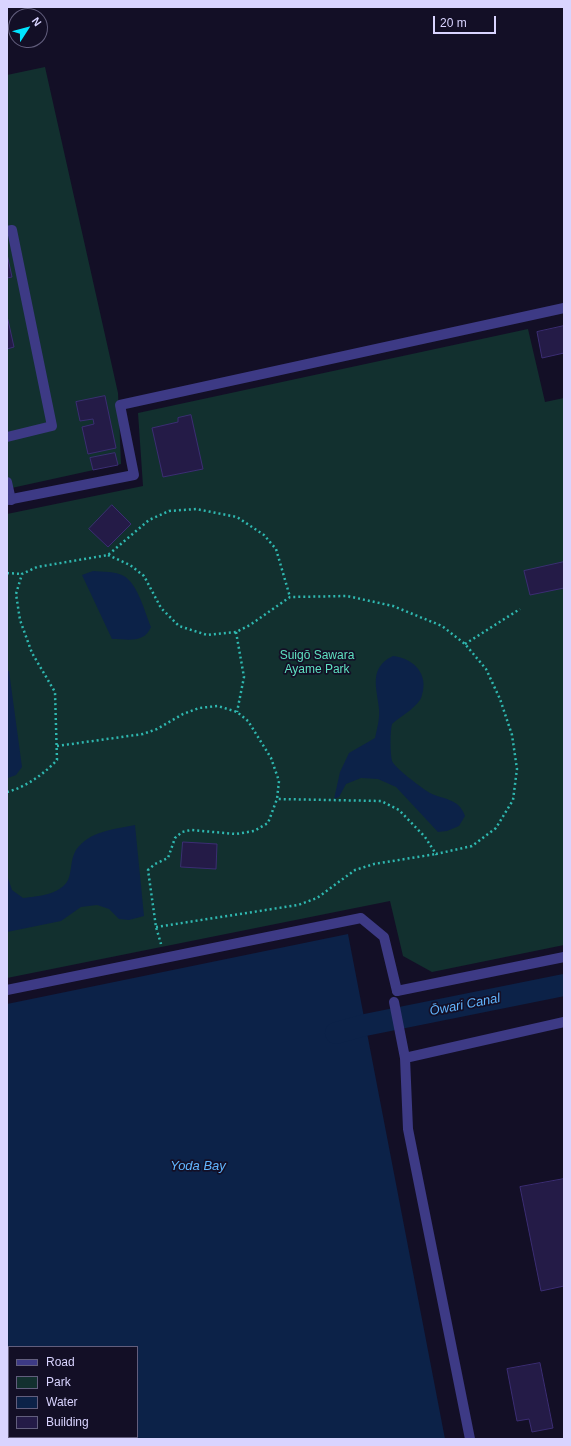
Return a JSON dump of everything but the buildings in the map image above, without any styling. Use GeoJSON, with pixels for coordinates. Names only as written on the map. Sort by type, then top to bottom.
{"type":"FeatureCollection","features":[{"type":"Feature","properties":{"kind":"street"},"geometry":{"type":"LineString","coordinates":[[7,231],[12,230],[52,426],[7,437]]}},
{"type":"Feature","properties":{"kind":"street"},"geometry":{"type":"LineString","coordinates":[[7,482],[9,500],[134,475],[120,405],[564,308]]}},
{"type":"Feature","properties":{"kind":"street"},"geometry":{"type":"LineString","coordinates":[[7,990],[361,918],[384,937],[397,991],[564,957]]}},
{"type":"Feature","properties":{"kind":"street"},"geometry":{"type":"LineString","coordinates":[[394,1002],[405,1058],[408,1129],[470,1439]]}},
{"type":"Feature","properties":{"kind":"street"},"geometry":{"type":"LineString","coordinates":[[405,1058],[564,1022]]}},
{"type":"Feature","properties":{"kind":"path"},"geometry":{"type":"LineString","coordinates":[[7,573],[22,574],[37,567],[108,555],[149,520],[170,511],[196,509],[237,517],[264,535],[276,548],[290,597]]}},
{"type":"Feature","properties":{"kind":"path"},"geometry":{"type":"LineString","coordinates":[[108,555],[130,565],[144,576],[161,608],[178,626],[207,635],[236,632],[250,625],[290,597],[347,596],[393,606],[442,626],[465,644],[486,669],[500,699],[512,734],[517,769],[513,800],[496,828],[472,846],[436,854],[374,864],[356,870],[317,898],[298,905],[156,927]]}},
{"type":"Feature","properties":{"kind":"path"},"geometry":{"type":"LineString","coordinates":[[7,792],[19,789],[50,768],[57,760],[55,692],[32,653],[20,620],[16,594],[22,574]]}},
{"type":"Feature","properties":{"kind":"path"},"geometry":{"type":"LineString","coordinates":[[465,644],[520,609]]}},
{"type":"Feature","properties":{"kind":"path"},"geometry":{"type":"LineString","coordinates":[[236,632],[244,677],[237,712]]}},
{"type":"Feature","properties":{"kind":"path"},"geometry":{"type":"LineString","coordinates":[[57,746],[143,734],[158,729],[183,714],[199,708],[218,706],[237,712],[248,721],[272,758],[279,780],[277,799],[268,823],[254,831],[236,834],[191,830],[182,832],[176,838],[168,858],[155,864],[148,870],[156,927],[166,958]]}},
{"type":"Feature","properties":{"kind":"path"},"geometry":{"type":"LineString","coordinates":[[277,799],[381,801],[399,810],[425,837],[436,854]]}},
{"type":"Feature","properties":{"kind":"green space"},"geometry":{"type":"Polygon","coordinates":[[[45,67],[118,393],[121,464],[7,489],[7,75],[45,67]]]}},
{"type":"Feature","properties":{"kind":"green space","name":"Suigō Sawara Ayame Park"},"geometry":{"type":"Polygon","coordinates":[[[528,329],[545,402],[564,398],[564,945],[432,972],[403,956],[390,901],[7,978],[7,514],[143,486],[138,413],[528,329]]]}},
{"type":"Feature","properties":{"kind":"water"},"geometry":{"type":"Polygon","coordinates":[[[93,571],[113,572],[120,574],[129,580],[133,585],[151,627],[144,636],[129,640],[112,639],[82,575],[93,571]]]}},
{"type":"Feature","properties":{"kind":"water"},"geometry":{"type":"Polygon","coordinates":[[[393,656],[400,657],[416,667],[423,677],[424,684],[422,697],[417,704],[392,724],[390,742],[392,761],[403,773],[426,791],[450,800],[459,806],[465,816],[459,826],[447,831],[438,832],[396,787],[378,779],[361,778],[346,784],[339,797],[334,799],[340,772],[349,753],[375,738],[379,712],[376,686],[377,673],[380,666],[393,656]]]}},
{"type":"Feature","properties":{"kind":"water"},"geometry":{"type":"Polygon","coordinates":[[[7,671],[9,671],[22,767],[16,775],[8,778],[7,778],[7,671]]]}},
{"type":"Feature","properties":{"kind":"water"},"geometry":{"type":"Polygon","coordinates":[[[135,825],[144,916],[129,920],[119,919],[109,909],[97,905],[81,907],[61,921],[7,932],[7,875],[12,890],[23,898],[54,892],[60,889],[68,880],[74,854],[81,844],[103,832],[135,825]]]}},
{"type":"Feature","properties":{"kind":"water","name":"Yoda Bay"},"geometry":{"type":"Polygon","coordinates":[[[348,934],[445,1439],[7,1439],[7,1004],[348,934]]]}},
{"type":"Feature","properties":{"kind":"waterway","name":"Ōwari Canal"},"geometry":{"type":"LineString","coordinates":[[336,1033],[365,1025],[564,985]]}}]}
